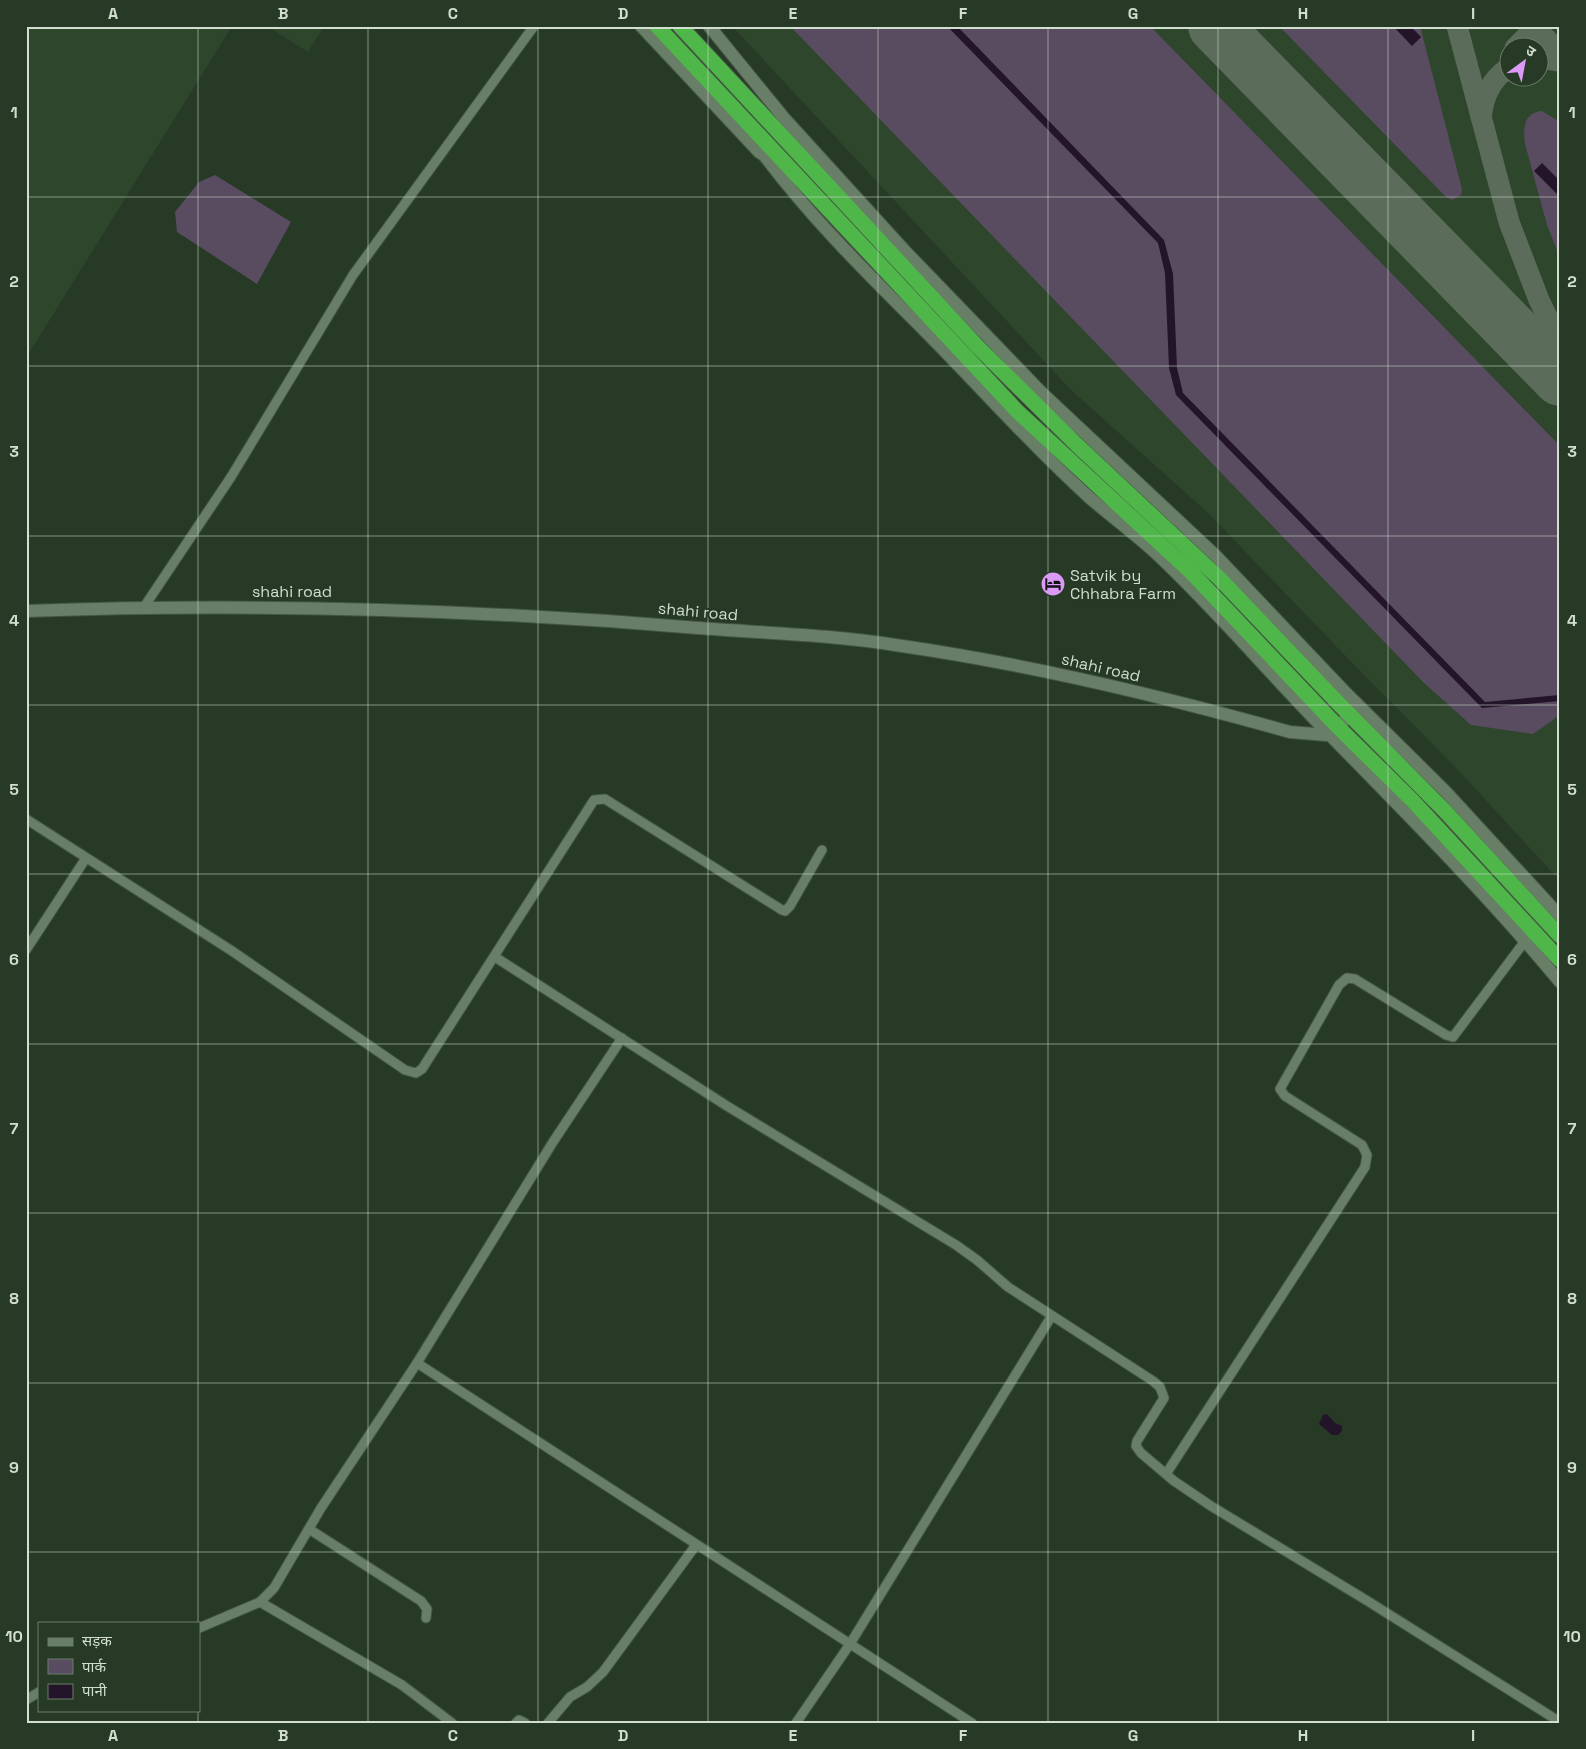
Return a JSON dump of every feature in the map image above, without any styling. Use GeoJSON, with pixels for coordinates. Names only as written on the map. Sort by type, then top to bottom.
{"type":"FeatureCollection","features":[{"type":"Feature","properties":{"kind":"highway"},"geometry":{"type":"LineString","coordinates":[[657,26],[768,152],[1012,405],[1191,572],[1333,730],[1412,800],[1560,960]]}},
{"type":"Feature","properties":{"kind":"highway"},"geometry":{"type":"LineString","coordinates":[[680,26],[978,347],[1077,445],[1200,559],[1350,716],[1444,810],[1560,936]]}},
{"type":"Feature","properties":{"kind":"street"},"geometry":{"type":"LineString","coordinates":[[144,607],[231,477],[354,275],[534,26]]}},
{"type":"Feature","properties":{"kind":"street"},"geometry":{"type":"LineString","coordinates":[[641,26],[688,78],[768,152]]}},
{"type":"Feature","properties":{"kind":"street"},"geometry":{"type":"LineString","coordinates":[[709,26],[784,118],[912,258],[1049,399],[1216,556],[1344,691],[1452,798],[1560,916]]}},
{"type":"Feature","properties":{"kind":"street","name":"shahi road"},"geometry":{"type":"LineString","coordinates":[[26,611],[144,607],[402,609],[599,620],[851,639],[996,661],[1063,674],[1290,732],[1322,736],[1333,730]]}},
{"type":"Feature","properties":{"kind":"street"},"geometry":{"type":"LineString","coordinates":[[1350,716],[1333,730],[1525,940],[1560,982]]}},
{"type":"Feature","properties":{"kind":"street"},"geometry":{"type":"LineString","coordinates":[[26,819],[232,951],[412,1073],[422,1070],[592,803],[599,798],[605,799],[785,911],[790,906],[822,850]]}},
{"type":"Feature","properties":{"kind":"street"},"geometry":{"type":"LineString","coordinates":[[26,950],[86,858]]}},
{"type":"Feature","properties":{"kind":"street"},"geometry":{"type":"LineString","coordinates":[[1166,1474],[1365,1167],[1367,1155],[1362,1144],[1285,1096],[1280,1089],[1340,985],[1347,978],[1355,979],[1446,1036],[1453,1036],[1525,940]]}},
{"type":"Feature","properties":{"kind":"street"},"geometry":{"type":"LineString","coordinates":[[494,957],[777,1137],[962,1249],[1008,1287],[1051,1317],[1160,1387],[1164,1392],[1162,1403],[1140,1436],[1136,1446],[1141,1454],[1211,1506],[1366,1600],[1560,1722]]}},
{"type":"Feature","properties":{"kind":"street"},"geometry":{"type":"LineString","coordinates":[[200,1628],[260,1602],[274,1588],[417,1363],[553,1142],[622,1038]]}},
{"type":"Feature","properties":{"kind":"street"},"geometry":{"type":"LineString","coordinates":[[796,1723],[850,1644],[1051,1317]]}},
{"type":"Feature","properties":{"kind":"street"},"geometry":{"type":"LineString","coordinates":[[417,1363],[972,1723]]}},
{"type":"Feature","properties":{"kind":"street"},"geometry":{"type":"LineString","coordinates":[[310,1529],[421,1601],[427,1609],[426,1618]]}},
{"type":"Feature","properties":{"kind":"street"},"geometry":{"type":"LineString","coordinates":[[548,1723],[566,1701],[587,1687],[603,1672],[696,1545]]}},
{"type":"Feature","properties":{"kind":"street"},"geometry":{"type":"LineString","coordinates":[[260,1602],[402,1685],[452,1723]]}},
{"type":"Feature","properties":{"kind":"street"},"geometry":{"type":"LineString","coordinates":[[26,1700],[38,1693]]}},
{"type":"Feature","properties":{"kind":"street"},"geometry":{"type":"LineString","coordinates":[[516,1723],[519,1720],[525,1723]]}},
{"type":"Feature","properties":{"kind":"shaded area"},"geometry":{"type":"Polygon","coordinates":[[[26,26],[232,26],[26,358],[26,26]]]}},
{"type":"Feature","properties":{"kind":"shaded area"},"geometry":{"type":"Polygon","coordinates":[[[267,26],[324,26],[308,52],[267,26]]]}},
{"type":"Feature","properties":{"kind":"shaded area"},"geometry":{"type":"Polygon","coordinates":[[[732,26],[1560,26],[1560,881],[1459,771],[1207,512],[1071,390],[732,26]]]}},
{"type":"Feature","properties":{"kind":"green space"},"geometry":{"type":"Polygon","coordinates":[[[790,26],[1150,26],[1560,446],[1560,715],[1533,734],[1471,725],[1424,683],[790,26]]]}},
{"type":"Feature","properties":{"kind":"green space"},"geometry":{"type":"Polygon","coordinates":[[[1279,26],[1393,26],[1412,46],[1421,37],[1410,26],[1420,26],[1462,189],[1461,195],[1452,200],[1446,197],[1279,26]]]}},
{"type":"Feature","properties":{"kind":"green space"},"geometry":{"type":"Polygon","coordinates":[[[1542,111],[1560,122],[1560,181],[1542,164],[1535,171],[1560,197],[1560,258],[1547,225],[1525,144],[1524,127],[1528,118],[1536,112],[1542,111]]]}},
{"type":"Feature","properties":{"kind":"green space"},"geometry":{"type":"Polygon","coordinates":[[[215,175],[291,222],[257,284],[177,232],[175,212],[199,182],[215,175]]]}},
{"type":"Feature","properties":{"kind":"water"},"geometry":{"type":"Polygon","coordinates":[[[947,26],[957,26],[1164,240],[1173,274],[1177,368],[1183,393],[1485,702],[1560,695],[1560,701],[1482,708],[1176,395],[1169,368],[1165,273],[1158,243],[947,26]]]}},
{"type":"Feature","properties":{"kind":"water"},"geometry":{"type":"Polygon","coordinates":[[[1393,26],[1410,26],[1421,37],[1412,46],[1393,26]]]}},
{"type":"Feature","properties":{"kind":"water"},"geometry":{"type":"Polygon","coordinates":[[[1542,163],[1560,181],[1560,197],[1534,171],[1542,163]]]}},
{"type":"Feature","properties":{"kind":"water"},"geometry":{"type":"Polygon","coordinates":[[[1327,1414],[1335,1423],[1342,1426],[1342,1431],[1338,1435],[1332,1435],[1319,1424],[1323,1415],[1327,1414]]]}},
{"type":"Feature","properties":{"kind":"taxiway"},"geometry":{"type":"LineString","coordinates":[[1457,26],[1509,222],[1539,300],[1560,343]]}},
{"type":"Feature","properties":{"kind":"taxiway"},"geometry":{"type":"LineString","coordinates":[[1534,26],[1560,53]]}},
{"type":"Feature","properties":{"kind":"taxiway"},"geometry":{"type":"LineString","coordinates":[[1525,38],[1537,26]]}},
{"type":"Feature","properties":{"kind":"taxiway"},"geometry":{"type":"LineString","coordinates":[[1548,59],[1560,61]]}},
{"type":"Feature","properties":{"kind":"taxiway"},"geometry":{"type":"LineString","coordinates":[[1481,117],[1489,89],[1498,77]]}},
{"type":"Feature","properties":{"kind":"runway"},"geometry":{"type":"LineString","coordinates":[[1215,26],[1560,379]]}},
{"type":"Feature","properties":{"kind":"tunnel"},"geometry":{"type":"LineString","coordinates":[[788,177],[891,289]]}},
{"type":"Feature","properties":{"kind":"tunnel"},"geometry":{"type":"LineString","coordinates":[[1059,461],[1118,514]]}},
{"type":"Feature","properties":{"kind":"tunnel"},"geometry":{"type":"LineString","coordinates":[[1104,461],[1141,494]]}},
{"type":"Feature","properties":{"kind":"place","name":"Satvik by Chhabra Farm"},"geometry":{"type":"Point","coordinates":[1053,584]}}]}
